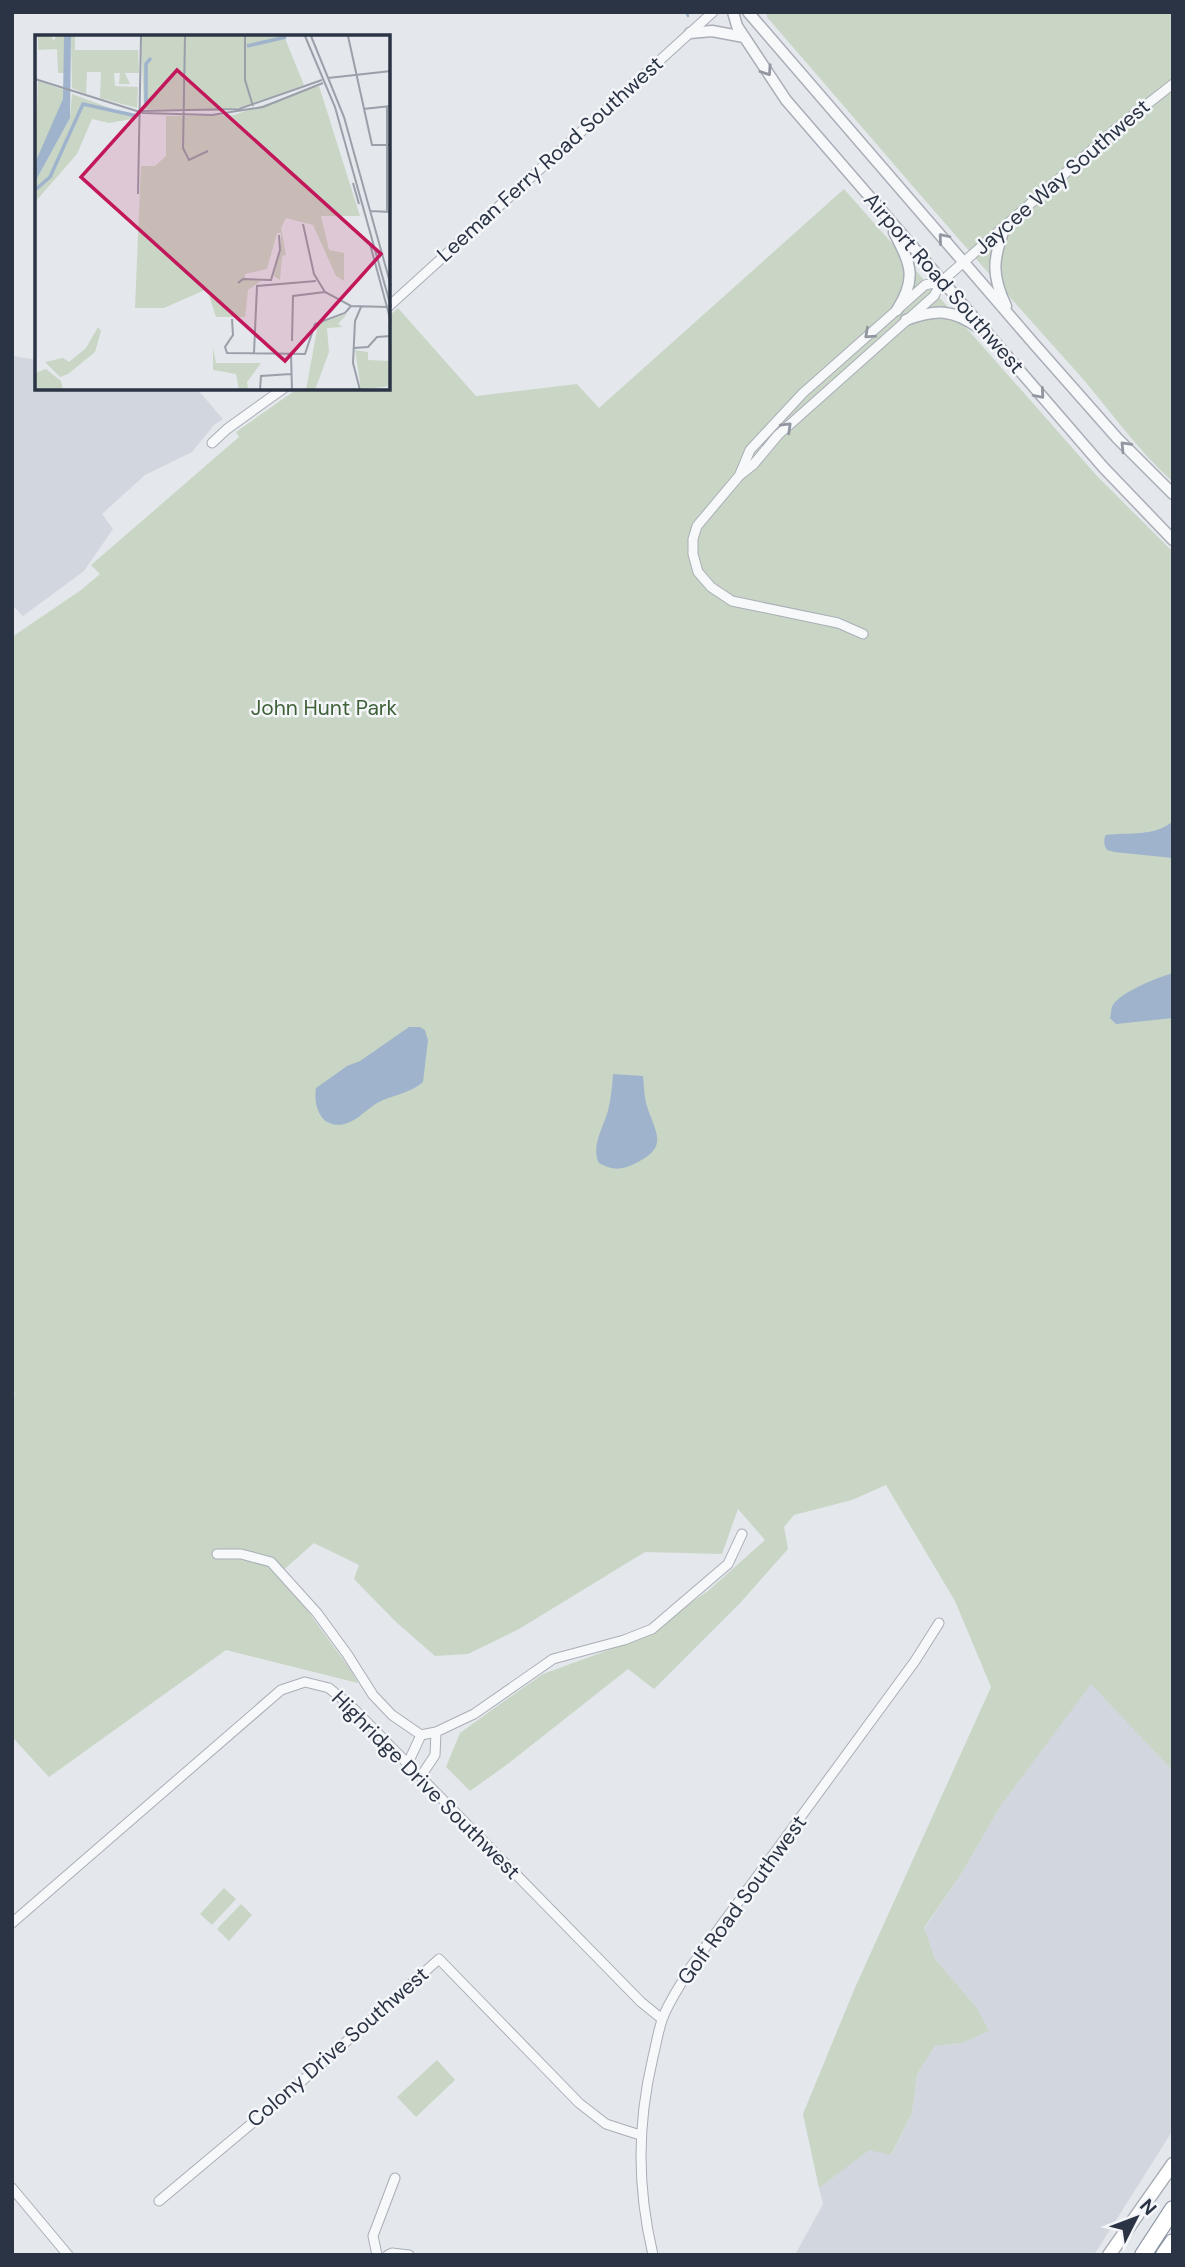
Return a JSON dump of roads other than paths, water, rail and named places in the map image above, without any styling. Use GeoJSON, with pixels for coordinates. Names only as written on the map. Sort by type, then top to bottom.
{"type":"FeatureCollection","features":[{"type":"Feature","properties":{"kind":"highway"},"geometry":{"type":"LineString","coordinates":[[1143,2255],[1173,2209]]}},
{"type":"Feature","properties":{"kind":"highway"},"geometry":{"type":"LineString","coordinates":[[1164,2255],[1173,2242]]}},
{"type":"Feature","properties":{"kind":"main road"},"geometry":{"type":"LineString","coordinates":[[1109,2255],[1173,2164]]}},
{"type":"Feature","properties":{"kind":"street","name":"Leeman Ferry Road Southwest"},"geometry":{"type":"LineString","coordinates":[[390,305],[712,12]]}},
{"type":"Feature","properties":{"kind":"street","name":"Airport Road Southwest"},"geometry":{"type":"LineString","coordinates":[[733,12],[737,26],[786,100],[1103,467],[1173,540]]}},
{"type":"Feature","properties":{"kind":"street","name":"Airport Road Southwest"},"geometry":{"type":"LineString","coordinates":[[748,12],[1117,438],[1173,495]]}},
{"type":"Feature","properties":{"kind":"street"},"geometry":{"type":"LineString","coordinates":[[760,12],[760,26]]}},
{"type":"Feature","properties":{"kind":"street"},"geometry":{"type":"LineString","coordinates":[[690,33],[712,31],[744,37]]}},
{"type":"Feature","properties":{"kind":"street","name":"Jaycee Way Southwest"},"geometry":{"type":"LineString","coordinates":[[942,281],[1118,127],[1173,84]]}},
{"type":"Feature","properties":{"kind":"street"},"geometry":{"type":"LineString","coordinates":[[886,218],[911,271],[905,297],[897,310]]}},
{"type":"Feature","properties":{"kind":"street"},"geometry":{"type":"LineString","coordinates":[[1005,227],[994,261],[995,279],[1012,318]]}},
{"type":"Feature","properties":{"kind":"street"},"geometry":{"type":"LineString","coordinates":[[739,476],[750,450],[803,393],[925,285],[942,281]]}},
{"type":"Feature","properties":{"kind":"street"},"geometry":{"type":"LineString","coordinates":[[863,634],[838,623],[732,601],[711,587],[698,572],[693,554],[693,538],[697,526],[778,435],[934,296],[942,281]]}},
{"type":"Feature","properties":{"kind":"street"},"geometry":{"type":"LineString","coordinates":[[906,320],[923,314],[944,312],[959,316],[992,338]]}},
{"type":"Feature","properties":{"kind":"street"},"geometry":{"type":"LineString","coordinates":[[212,443],[281,390]]}},
{"type":"Feature","properties":{"kind":"street"},"geometry":{"type":"LineString","coordinates":[[217,1554],[241,1554],[271,1562],[317,1613],[373,1695],[392,1715],[421,1735],[436,1732],[474,1714],[553,1659],[624,1640],[652,1629],[727,1564],[742,1534]]}},
{"type":"Feature","properties":{"kind":"street","name":"Golf Road Southwest"},"geometry":{"type":"LineString","coordinates":[[653,2255],[643,2195],[640,2135],[649,2075],[662,2019],[690,1968],[915,1661],[939,1623]]}},
{"type":"Feature","properties":{"kind":"street","name":"Highridge Drive Southwest"},"geometry":{"type":"LineString","coordinates":[[12,1923],[281,1690],[305,1682],[329,1688],[355,1710],[641,2002],[662,2019]]}},
{"type":"Feature","properties":{"kind":"street"},"geometry":{"type":"LineString","coordinates":[[421,1776],[435,1755],[436,1732]]}},
{"type":"Feature","properties":{"kind":"street"},"geometry":{"type":"LineString","coordinates":[[408,1763],[421,1735]]}},
{"type":"Feature","properties":{"kind":"street","name":"Colony Drive Southwest"},"geometry":{"type":"LineString","coordinates":[[159,2201],[293,2089],[439,1959],[579,2103],[606,2124],[640,2135]]}},
{"type":"Feature","properties":{"kind":"street"},"geometry":{"type":"LineString","coordinates":[[377,2255],[373,2236],[395,2178]]}},
{"type":"Feature","properties":{"kind":"street"},"geometry":{"type":"LineString","coordinates":[[12,2188],[68,2255]]}},
{"type":"Feature","properties":{"kind":"street"},"geometry":{"type":"LineString","coordinates":[[388,2255],[409,2255]]}},
{"type":"Feature","properties":{"kind":"water"},"geometry":{"type":"Polygon","coordinates":[[[1173,821],[1173,858],[1114,852],[1105,847],[1106,835],[1150,832],[1173,821]]]}},
{"type":"Feature","properties":{"kind":"water"},"geometry":{"type":"Polygon","coordinates":[[[1173,973],[1173,1018],[1116,1024],[1110,1018],[1112,1007],[1122,996],[1139,986],[1173,973]]]}},
{"type":"Feature","properties":{"kind":"water"},"geometry":{"type":"Polygon","coordinates":[[[409,1027],[425,1030],[428,1040],[423,1082],[379,1102],[356,1119],[343,1124],[335,1125],[323,1118],[316,1105],[316,1088],[409,1027]]]}},
{"type":"Feature","properties":{"kind":"water"},"geometry":{"type":"Polygon","coordinates":[[[613,1074],[643,1076],[646,1103],[657,1137],[657,1144],[647,1157],[618,1169],[599,1163],[596,1151],[607,1114],[613,1074]]]}},
{"type":"Feature","properties":{"kind":"waterway"},"geometry":{"type":"LineString","coordinates":[[686,12],[688,16]]}},
{"type":"Feature","properties":{"kind":"park label","name":"John Hunt Park"},"geometry":{"type":"Point","coordinates":[324,708]}}]}
